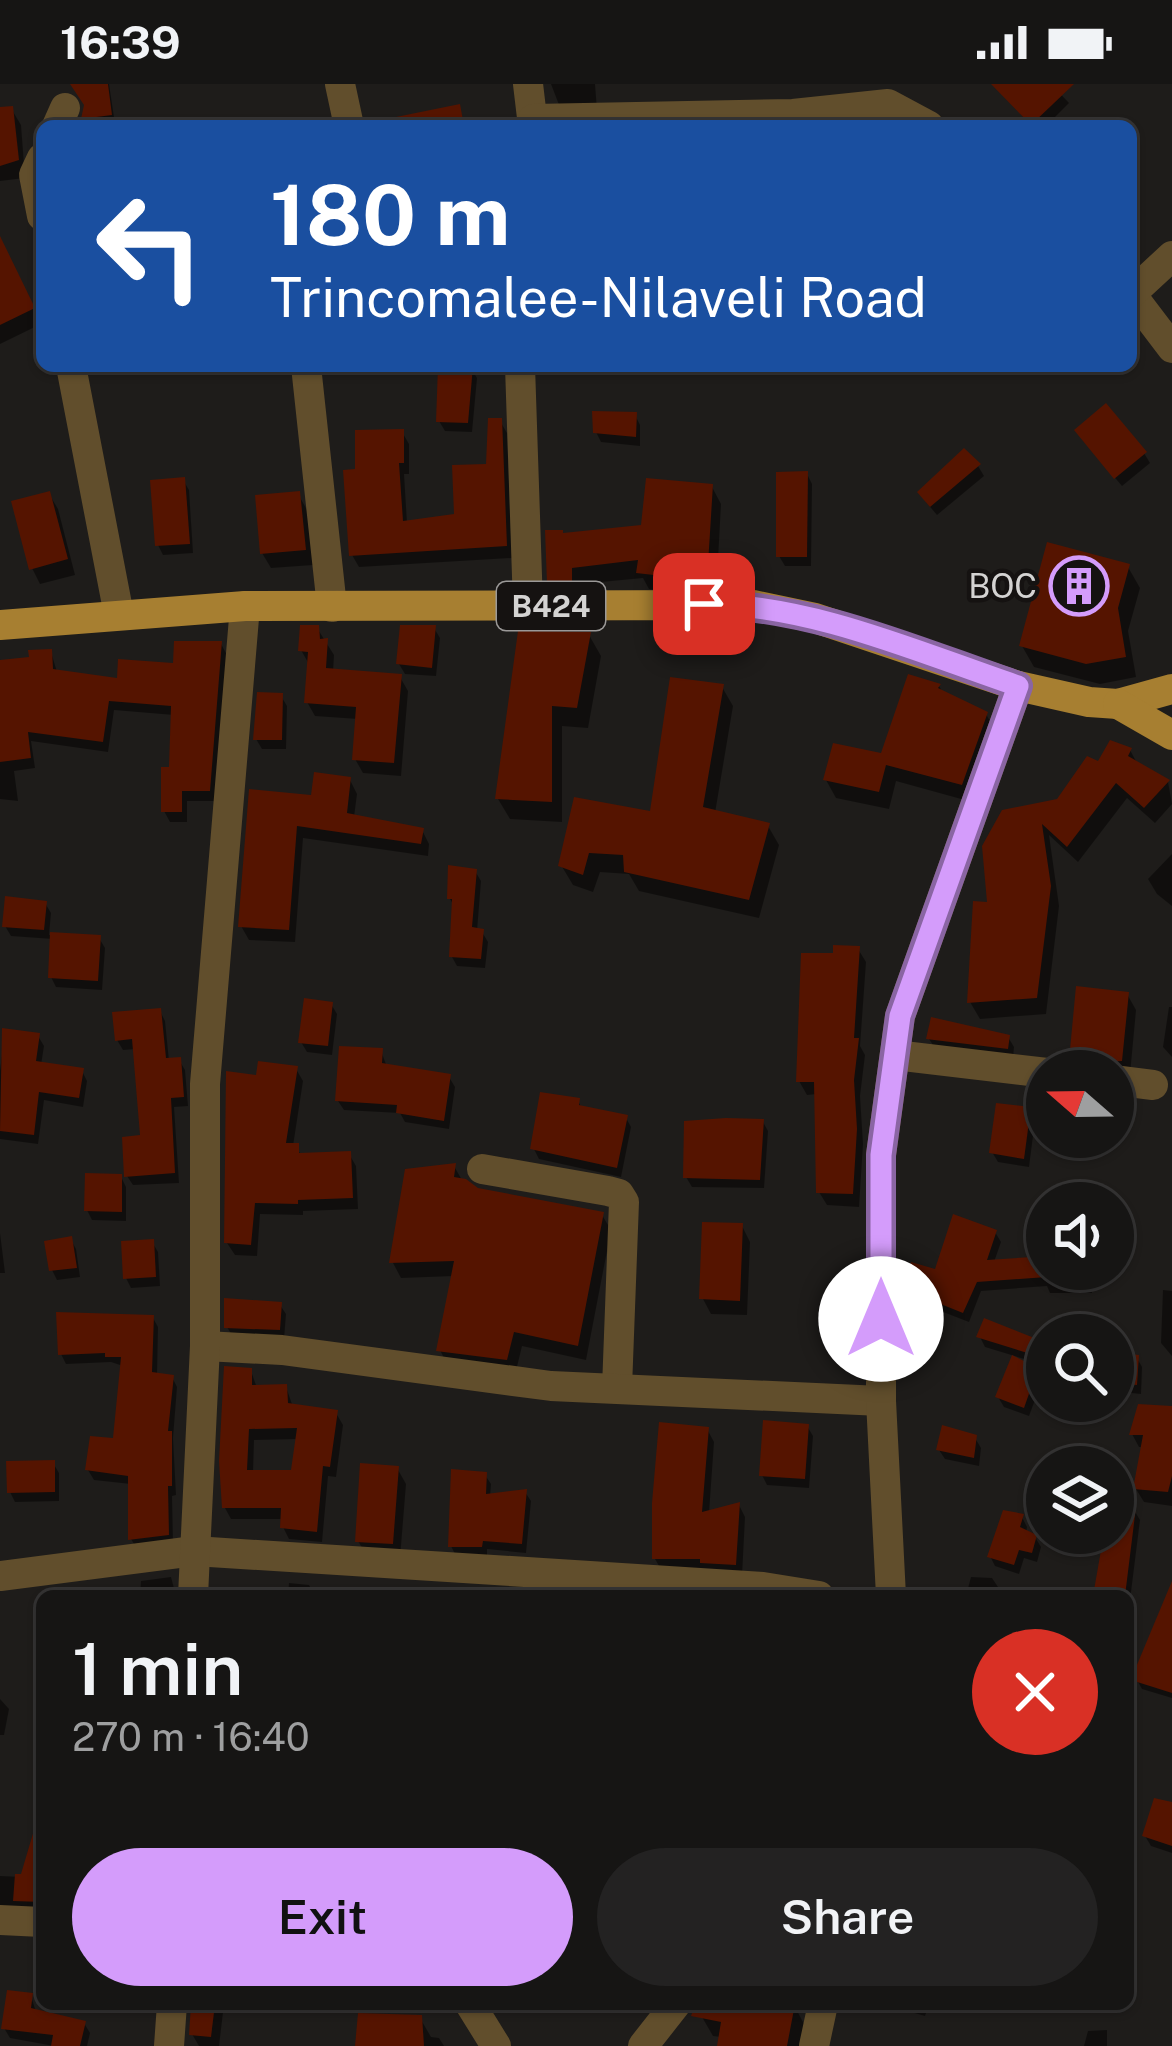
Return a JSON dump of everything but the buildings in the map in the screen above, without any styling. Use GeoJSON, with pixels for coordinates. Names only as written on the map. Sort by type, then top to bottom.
{"type":"FeatureCollection","features":[{"type":"Feature","properties":{"kind":"main road","name":"B424"},"geometry":{"type":"LineString","coordinates":[[0,625],[245,606],[753,604],[815,618],[1018,686],[1089,702],[1118,704],[1172,689]]}},
{"type":"Feature","properties":{"kind":"main road"},"geometry":{"type":"LineString","coordinates":[[1118,704],[1172,735]]}},
{"type":"Feature","properties":{"kind":"street"},"geometry":{"type":"LineString","coordinates":[[340,84],[349,120]]}},
{"type":"Feature","properties":{"kind":"street"},"geometry":{"type":"LineString","coordinates":[[528,84],[533,120]]}},
{"type":"Feature","properties":{"kind":"street"},"geometry":{"type":"LineString","coordinates":[[620,120],[793,114],[888,104],[918,120]]}},
{"type":"Feature","properties":{"kind":"street"},"geometry":{"type":"LineString","coordinates":[[1137,288],[1172,256]]}},
{"type":"Feature","properties":{"kind":"street"},"geometry":{"type":"LineString","coordinates":[[1137,302],[1172,348]]}},
{"type":"Feature","properties":{"kind":"street"},"geometry":{"type":"LineString","coordinates":[[72,372],[118,615]]}},
{"type":"Feature","properties":{"kind":"street"},"geometry":{"type":"LineString","coordinates":[[307,372],[332,607]]}},
{"type":"Feature","properties":{"kind":"street"},"geometry":{"type":"LineString","coordinates":[[520,372],[528,607]]}},
{"type":"Feature","properties":{"kind":"street"},"geometry":{"type":"LineString","coordinates":[[193,1590],[205,1346],[205,1084],[245,606]]}},
{"type":"Feature","properties":{"kind":"street"},"geometry":{"type":"LineString","coordinates":[[891,1590],[881,1401],[881,1155],[900,1016],[1018,686]]}},
{"type":"Feature","properties":{"kind":"street"},"geometry":{"type":"LineString","coordinates":[[895,1055],[1026,1070]]}},
{"type":"Feature","properties":{"kind":"street"},"geometry":{"type":"LineString","coordinates":[[1134,1083],[1154,1085]]}},
{"type":"Feature","properties":{"kind":"street"},"geometry":{"type":"LineString","coordinates":[[482,1169],[608,1191],[625,1202],[617,1388]]}},
{"type":"Feature","properties":{"kind":"street"},"geometry":{"type":"LineString","coordinates":[[205,1346],[282,1350],[551,1385],[881,1401]]}},
{"type":"Feature","properties":{"kind":"street"},"geometry":{"type":"LineString","coordinates":[[0,1576],[194,1551],[782,1590]]}},
{"type":"Feature","properties":{"kind":"street"},"geometry":{"type":"LineString","coordinates":[[0,1920],[36,1922]]}},
{"type":"Feature","properties":{"kind":"street"},"geometry":{"type":"LineString","coordinates":[[169,2046],[172,2010]]}},
{"type":"Feature","properties":{"kind":"street"},"geometry":{"type":"LineString","coordinates":[[474,2010],[496,2046]]}},
{"type":"Feature","properties":{"kind":"street"},"geometry":{"type":"LineString","coordinates":[[643,2046],[671,2010]]}},
{"type":"Feature","properties":{"kind":"street"},"geometry":{"type":"LineString","coordinates":[[814,2046],[823,2010]]}},
{"type":"Feature","properties":{"kind":"place","name":"BOC"},"geometry":{"type":"Point","coordinates":[1079,586]}},
{"type":"Feature","properties":{"kind":"route"},"geometry":{"type":"LineString","coordinates":[[704,604],[753,604],[815,618],[1018,686],[900,1016],[881,1155],[881,1319]]}}]}
